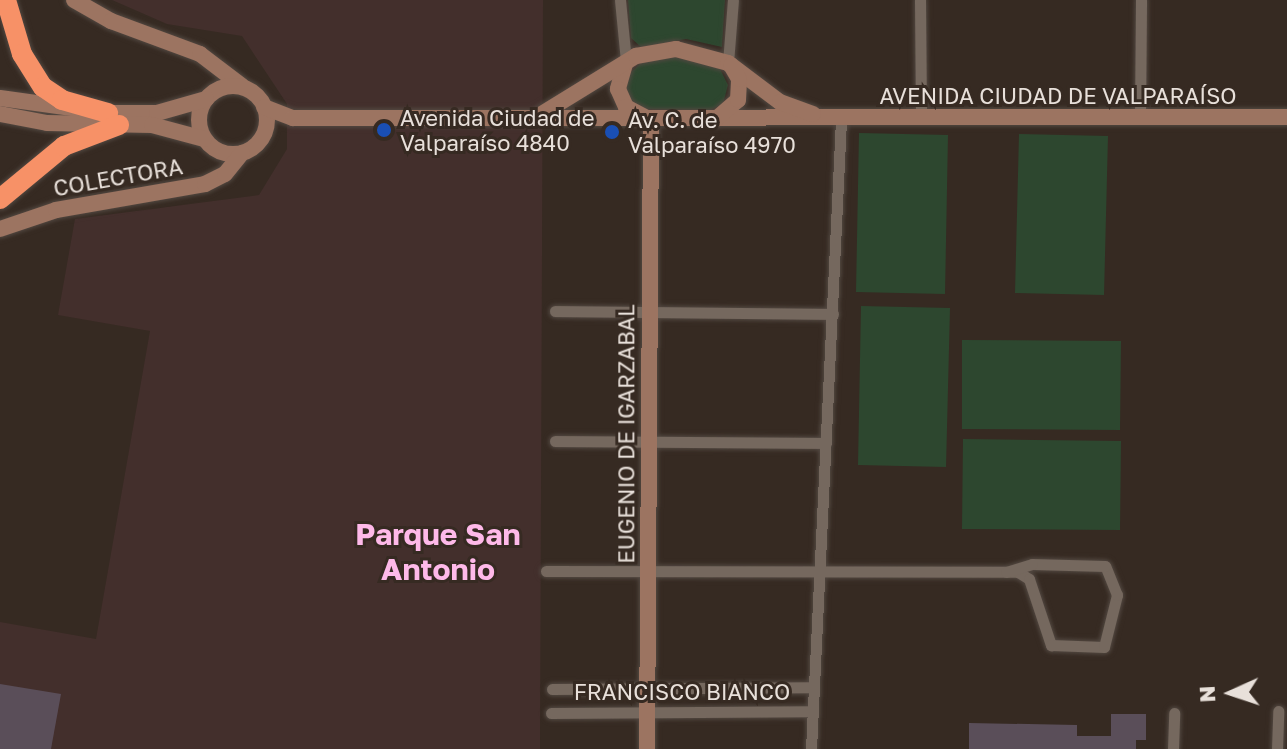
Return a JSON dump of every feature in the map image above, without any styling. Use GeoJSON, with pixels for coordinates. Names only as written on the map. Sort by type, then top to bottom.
{"type":"FeatureCollection","features":[{"type":"Feature","properties":{"kind":"highway"},"geometry":{"type":"LineString","coordinates":[[6,0],[22,54],[43,87],[62,100],[113,119]]}},
{"type":"Feature","properties":{"kind":"highway"},"geometry":{"type":"LineString","coordinates":[[0,199],[64,146],[113,119]]}},
{"type":"Feature","properties":{"kind":"main road"},"geometry":{"type":"LineString","coordinates":[[74,0],[111,21],[200,54],[264,107],[265,131],[210,181]]}},
{"type":"Feature","properties":{"kind":"main road","name":"AVENIDA CIUDAD DE VALPARAÍSO"},"geometry":{"type":"LineString","coordinates":[[533,117],[580,96],[626,61],[676,49],[728,63],[780,102],[836,119]]}},
{"type":"Feature","properties":{"kind":"main road"},"geometry":{"type":"LineString","coordinates":[[626,61],[617,81],[621,96],[637,116],[651,119]]}},
{"type":"Feature","properties":{"kind":"main road"},"geometry":{"type":"LineString","coordinates":[[716,119],[738,100],[739,79],[728,63]]}},
{"type":"Feature","properties":{"kind":"main road"},"geometry":{"type":"LineString","coordinates":[[208,143],[198,118],[210,95],[216,67]]}},
{"type":"Feature","properties":{"kind":"main road"},"geometry":{"type":"LineString","coordinates":[[0,114],[47,123],[113,119],[157,113],[210,95],[244,88]]}},
{"type":"Feature","properties":{"kind":"main road"},"geometry":{"type":"LineString","coordinates":[[0,98],[163,127],[242,153]]}},
{"type":"Feature","properties":{"kind":"main road","name":"AVENIDA CIUDAD DE VALPARAÍSO"},"geometry":{"type":"LineString","coordinates":[[264,107],[293,118],[1287,117]]}},
{"type":"Feature","properties":{"kind":"main road","name":"AVENIDA CIUDAD DE VALPARAÍSO"},"geometry":{"type":"LineString","coordinates":[[265,131],[293,118]]}},
{"type":"Feature","properties":{"kind":"main road","name":"EUGENIO DE IGARZABAL"},"geometry":{"type":"LineString","coordinates":[[647,749],[651,119]]}},
{"type":"Feature","properties":{"kind":"main road","name":"COLECTORA"},"geometry":{"type":"LineString","coordinates":[[0,229],[27,216],[210,181],[208,143]]}},
{"type":"Feature","properties":{"kind":"street"},"geometry":{"type":"LineString","coordinates":[[620,0],[626,61]]}},
{"type":"Feature","properties":{"kind":"street"},"geometry":{"type":"LineString","coordinates":[[728,63],[733,0]]}},
{"type":"Feature","properties":{"kind":"street"},"geometry":{"type":"LineString","coordinates":[[920,0],[921,119]]}},
{"type":"Feature","properties":{"kind":"street"},"geometry":{"type":"LineString","coordinates":[[1140,118],[1141,0]]}},
{"type":"Feature","properties":{"kind":"street"},"geometry":{"type":"LineString","coordinates":[[811,749],[833,314],[836,119]]}},
{"type":"Feature","properties":{"kind":"street"},"geometry":{"type":"LineString","coordinates":[[555,311],[833,314]]}},
{"type":"Feature","properties":{"kind":"street"},"geometry":{"type":"LineString","coordinates":[[555,441],[826,443]]}},
{"type":"Feature","properties":{"kind":"street"},"geometry":{"type":"LineString","coordinates":[[546,571],[1006,572],[1029,579],[1051,645],[1104,647],[1117,595],[1105,566],[1032,564],[1006,572]]}},
{"type":"Feature","properties":{"kind":"street"},"geometry":{"type":"LineString","coordinates":[[552,689],[812,687]]}},
{"type":"Feature","properties":{"kind":"street","name":"FRANCISCO BIANCO"},"geometry":{"type":"LineString","coordinates":[[551,713],[812,711]]}},
{"type":"Feature","properties":{"kind":"street"},"geometry":{"type":"LineString","coordinates":[[1277,749],[1278,711]]}},
{"type":"Feature","properties":{"kind":"street"},"geometry":{"type":"LineString","coordinates":[[1173,749],[1174,713]]}},
{"type":"Feature","properties":{"kind":"shaded area"},"geometry":{"type":"Polygon","coordinates":[[[112,0],[543,0],[540,749],[0,749],[0,622],[96,639],[150,331],[58,315],[75,219],[259,195],[287,149],[287,104],[242,36],[167,24],[112,0]]]}},
{"type":"Feature","properties":{"kind":"green space"},"geometry":{"type":"Polygon","coordinates":[[[628,0],[725,0],[722,47],[686,39],[641,47],[631,38],[628,0]]]}},
{"type":"Feature","properties":{"kind":"green space"},"geometry":{"type":"Polygon","coordinates":[[[672,56],[720,69],[728,85],[723,104],[710,110],[639,109],[625,94],[627,76],[642,62],[672,56]]]}},
{"type":"Feature","properties":{"kind":"green space"},"geometry":{"type":"Polygon","coordinates":[[[859,133],[948,135],[945,294],[856,292],[859,133]]]}},
{"type":"Feature","properties":{"kind":"green space"},"geometry":{"type":"Polygon","coordinates":[[[1019,134],[1108,136],[1104,295],[1015,293],[1019,134]]]}},
{"type":"Feature","properties":{"kind":"green space"},"geometry":{"type":"Polygon","coordinates":[[[861,306],[950,308],[946,467],[858,465],[861,306]]]}},
{"type":"Feature","properties":{"kind":"green space"},"geometry":{"type":"Polygon","coordinates":[[[962,340],[1121,341],[1120,430],[962,429],[962,340]]]}},
{"type":"Feature","properties":{"kind":"green space"},"geometry":{"type":"Polygon","coordinates":[[[963,439],[1121,441],[1120,530],[962,529],[963,439]]]}},
{"type":"Feature","properties":{"kind":"building"},"geometry":{"type":"Polygon","coordinates":[[[0,684],[61,694],[51,749],[0,749],[0,684]]]}},
{"type":"Feature","properties":{"kind":"building"},"geometry":{"type":"Polygon","coordinates":[[[1111,714],[1146,714],[1146,740],[1136,740],[1136,749],[969,749],[969,723],[1077,725],[1077,736],[1111,736],[1111,714]]]}},
{"type":"Feature","properties":{"kind":"place","name":"Avenida Ciudad de Valparaíso 4840"},"geometry":{"type":"Point","coordinates":[384,130]}},
{"type":"Feature","properties":{"kind":"place","name":"Av. C. de Valparaíso 4970"},"geometry":{"type":"Point","coordinates":[612,132]}},
{"type":"Feature","properties":{"kind":"district","name":"Parque San Antonio"},"geometry":{"type":"Point","coordinates":[438,551]}}]}
